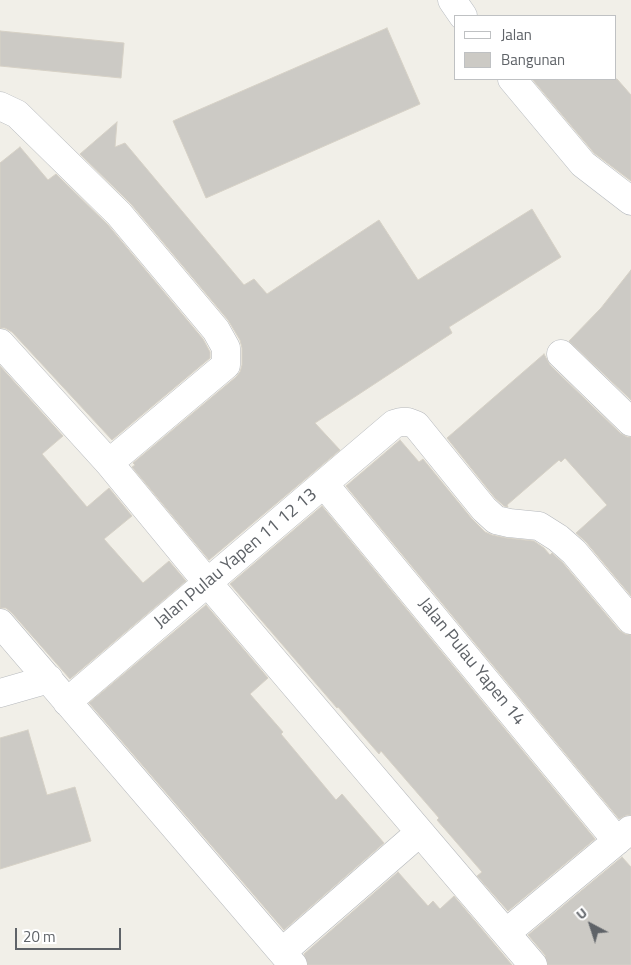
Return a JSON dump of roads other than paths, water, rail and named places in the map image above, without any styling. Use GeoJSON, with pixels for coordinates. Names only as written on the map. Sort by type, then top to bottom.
{"type":"FeatureCollection","features":[{"type":"Feature","properties":{"kind":"street"},"geometry":{"type":"LineString","coordinates":[[452,0],[462,15]]}},
{"type":"Feature","properties":{"kind":"street"},"geometry":{"type":"LineString","coordinates":[[513,80],[583,164],[631,201]]}},
{"type":"Feature","properties":{"kind":"street"},"geometry":{"type":"LineString","coordinates":[[0,106],[22,118],[119,214],[216,330],[226,348],[226,365],[109,463]]}},
{"type":"Feature","properties":{"kind":"street"},"geometry":{"type":"LineString","coordinates":[[0,343],[109,463],[207,582],[533,965]]}},
{"type":"Feature","properties":{"kind":"street"},"geometry":{"type":"LineString","coordinates":[[561,354],[631,422]]}},
{"type":"Feature","properties":{"kind":"street","name":"Jalan Pulau Yapen 11 12 13"},"geometry":{"type":"LineString","coordinates":[[67,702],[394,424],[401,422],[416,425],[484,509],[496,520],[539,526],[558,538],[574,552],[631,620]]}},
{"type":"Feature","properties":{"kind":"street","name":"Jalan Pulau Yapen 14"},"geometry":{"type":"LineString","coordinates":[[324,484],[624,835]]}},
{"type":"Feature","properties":{"kind":"street"},"geometry":{"type":"LineString","coordinates":[[0,623],[287,958],[419,833]]}},
{"type":"Feature","properties":{"kind":"street"},"geometry":{"type":"LineString","coordinates":[[0,693],[49,679]]}},
{"type":"Feature","properties":{"kind":"street"},"geometry":{"type":"LineString","coordinates":[[506,933],[624,835]]}}]}
